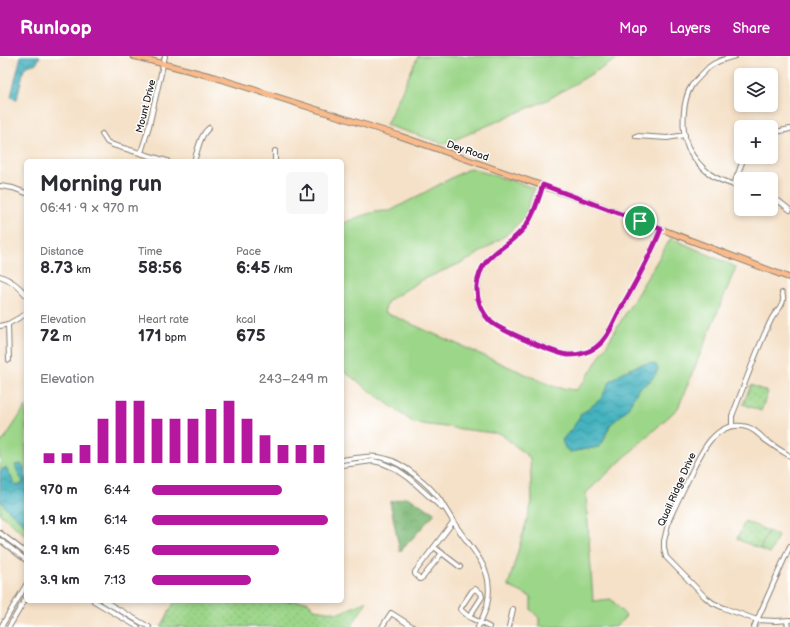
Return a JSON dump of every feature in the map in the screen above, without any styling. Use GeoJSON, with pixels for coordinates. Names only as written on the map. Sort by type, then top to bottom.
{"type":"FeatureCollection","features":[{"type":"Feature","properties":{"kind":"main road","name":"Dey Road"},"geometry":{"type":"LineString","coordinates":[[133,56],[214,77],[400,136],[543,185],[790,278]]}},
{"type":"Feature","properties":{"kind":"street","name":"Mount Drive"},"geometry":{"type":"LineString","coordinates":[[141,153],[166,56]]}},
{"type":"Feature","properties":{"kind":"street"},"geometry":{"type":"LineString","coordinates":[[734,185],[710,174],[688,148],[683,115],[692,85],[710,66],[723,59],[735,56]]}},
{"type":"Feature","properties":{"kind":"street"},"geometry":{"type":"LineString","coordinates":[[195,159],[202,136],[209,128]]}},
{"type":"Feature","properties":{"kind":"street"},"geometry":{"type":"LineString","coordinates":[[778,132],[790,129]]}},
{"type":"Feature","properties":{"kind":"street"},"geometry":{"type":"LineString","coordinates":[[102,134],[107,142],[160,159]]}},
{"type":"Feature","properties":{"kind":"street"},"geometry":{"type":"LineString","coordinates":[[636,136],[667,138],[685,135]]}},
{"type":"Feature","properties":{"kind":"street"},"geometry":{"type":"LineString","coordinates":[[275,151],[275,159]]}},
{"type":"Feature","properties":{"kind":"street"},"geometry":{"type":"LineString","coordinates":[[543,185],[531,218],[524,228],[486,261],[482,267],[477,287],[480,306],[491,322],[499,328],[555,352],[568,355],[580,354],[589,352],[602,342],[608,334],[655,246],[661,229]]}},
{"type":"Feature","properties":{"kind":"street"},"geometry":{"type":"LineString","coordinates":[[0,186],[13,188],[24,192]]}},
{"type":"Feature","properties":{"kind":"street"},"geometry":{"type":"LineString","coordinates":[[778,201],[790,210]]}},
{"type":"Feature","properties":{"kind":"street"},"geometry":{"type":"LineString","coordinates":[[0,276],[18,286],[24,294]]}},
{"type":"Feature","properties":{"kind":"street"},"geometry":{"type":"LineString","coordinates":[[782,293],[784,299],[783,302],[772,317],[763,338],[732,416],[732,426],[740,425],[749,427],[790,456]]}},
{"type":"Feature","properties":{"kind":"street"},"geometry":{"type":"LineString","coordinates":[[0,326],[8,324],[24,315]]}},
{"type":"Feature","properties":{"kind":"street"},"geometry":{"type":"LineString","coordinates":[[8,324],[9,360]]}},
{"type":"Feature","properties":{"kind":"street","name":"Quail Ridge Drive"},"geometry":{"type":"LineString","coordinates":[[732,426],[726,428],[713,437],[699,455],[666,529],[664,548],[666,557],[713,603],[757,620],[788,620]]}},
{"type":"Feature","properties":{"kind":"street"},"geometry":{"type":"LineString","coordinates":[[344,460],[363,457],[388,459],[412,473],[439,499],[444,509],[478,557],[488,580],[488,604],[479,625]]}},
{"type":"Feature","properties":{"kind":"street"},"geometry":{"type":"LineString","coordinates":[[344,465],[372,461],[382,463],[396,469],[422,488],[444,509]]}},
{"type":"Feature","properties":{"kind":"street"},"geometry":{"type":"LineString","coordinates":[[442,553],[423,577],[420,579],[415,574],[453,522]]}},
{"type":"Feature","properties":{"kind":"street"},"geometry":{"type":"LineString","coordinates":[[0,533],[24,551]]}},
{"type":"Feature","properties":{"kind":"street"},"geometry":{"type":"LineString","coordinates":[[0,540],[24,558]]}},
{"type":"Feature","properties":{"kind":"street"},"geometry":{"type":"LineString","coordinates":[[754,627],[790,546]]}},
{"type":"Feature","properties":{"kind":"street"},"geometry":{"type":"LineString","coordinates":[[434,547],[460,567]]}},
{"type":"Feature","properties":{"kind":"street"},"geometry":{"type":"LineString","coordinates":[[1,627],[24,588]]}},
{"type":"Feature","properties":{"kind":"street"},"geometry":{"type":"LineString","coordinates":[[469,617],[482,597],[481,593],[475,589],[472,590],[460,607],[460,610],[479,625],[489,627]]}},
{"type":"Feature","properties":{"kind":"street"},"geometry":{"type":"LineString","coordinates":[[9,627],[24,601]]}},
{"type":"Feature","properties":{"kind":"street"},"geometry":{"type":"LineString","coordinates":[[97,603],[138,627]]}},
{"type":"Feature","properties":{"kind":"street"},"geometry":{"type":"LineString","coordinates":[[107,603],[148,627]]}},
{"type":"Feature","properties":{"kind":"street"},"geometry":{"type":"LineString","coordinates":[[509,627],[513,609]]}},
{"type":"Feature","properties":{"kind":"street"},"geometry":{"type":"LineString","coordinates":[[382,627],[391,613],[413,627]]}},
{"type":"Feature","properties":{"kind":"street"},"geometry":{"type":"LineString","coordinates":[[788,620],[788,627]]}},
{"type":"Feature","properties":{"kind":"green space"},"geometry":{"type":"Polygon","coordinates":[[[418,56],[622,56],[549,99],[445,144],[386,125],[418,56]]]}},
{"type":"Feature","properties":{"kind":"green space"},"geometry":{"type":"Polygon","coordinates":[[[470,168],[534,188],[525,217],[506,235],[472,258],[420,281],[388,301],[384,312],[555,387],[576,390],[586,379],[671,238],[736,267],[678,408],[586,493],[593,601],[611,599],[626,616],[616,627],[539,627],[539,618],[531,610],[531,597],[508,586],[532,502],[530,458],[501,434],[414,423],[344,371],[344,223],[372,213],[390,211],[470,168]]]}},
{"type":"Feature","properties":{"kind":"green space"},"geometry":{"type":"Polygon","coordinates":[[[751,385],[768,392],[761,411],[743,404],[751,385]]]}},
{"type":"Feature","properties":{"kind":"green space"},"geometry":{"type":"Polygon","coordinates":[[[24,409],[24,534],[0,514],[0,442],[3,441],[24,409]]]}},
{"type":"Feature","properties":{"kind":"green space"},"geometry":{"type":"Polygon","coordinates":[[[407,497],[435,513],[400,552],[390,502],[407,497]]]}},
{"type":"Feature","properties":{"kind":"green space"},"geometry":{"type":"Polygon","coordinates":[[[745,521],[768,531],[760,549],[737,539],[745,521]]]}},
{"type":"Feature","properties":{"kind":"green space"},"geometry":{"type":"Polygon","coordinates":[[[768,531],[778,536],[770,553],[760,549],[768,531]]]}},
{"type":"Feature","properties":{"kind":"green space"},"geometry":{"type":"Polygon","coordinates":[[[367,601],[351,627],[161,627],[174,603],[309,603],[314,609],[339,613],[367,601]]]}},
{"type":"Feature","properties":{"kind":"water"},"geometry":{"type":"Polygon","coordinates":[[[21,56],[40,56],[37,63],[27,66],[24,69],[17,99],[12,98],[11,96],[21,56]]]}},
{"type":"Feature","properties":{"kind":"water"},"geometry":{"type":"Polygon","coordinates":[[[651,363],[656,365],[658,369],[656,374],[649,382],[639,388],[626,411],[610,425],[603,442],[599,447],[570,452],[565,448],[562,440],[574,426],[581,414],[601,399],[610,381],[623,372],[639,365],[651,363]]]}},
{"type":"Feature","properties":{"kind":"water"},"geometry":{"type":"Polygon","coordinates":[[[21,464],[24,468],[24,524],[5,507],[0,500],[0,471],[6,467],[15,485],[21,485],[23,481],[15,465],[21,464]]]}},
{"type":"Feature","properties":{"kind":"route"},"geometry":{"type":"LineString","coordinates":[[543,185],[640,221],[661,229],[655,246],[608,334],[602,342],[589,352],[568,355],[555,352],[499,328],[491,322],[480,306],[477,287],[478,277],[482,267],[486,261],[524,228],[531,218],[543,185]]}}]}
